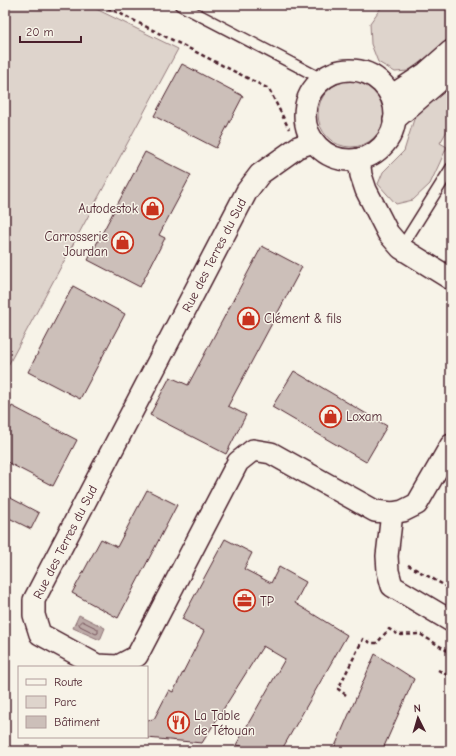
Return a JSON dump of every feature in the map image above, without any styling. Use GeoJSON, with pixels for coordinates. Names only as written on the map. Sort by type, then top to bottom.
{"type":"FeatureCollection","features":[{"type":"Feature","properties":{"kind":"street"},"geometry":{"type":"LineString","coordinates":[[391,96],[426,73],[451,51]]}},
{"type":"Feature","properties":{"kind":"street"},"geometry":{"type":"LineString","coordinates":[[356,70],[370,74],[382,84],[391,96],[395,110],[390,136],[382,146],[371,154],[359,159],[346,160],[333,157],[305,144],[305,108],[311,92],[322,79],[338,71],[356,70]]}},
{"type":"Feature","properties":{"kind":"street"},"geometry":{"type":"LineString","coordinates":[[394,120],[451,71]]}},
{"type":"Feature","properties":{"kind":"street","name":"Rue des Terres du Sud"},"geometry":{"type":"LineString","coordinates":[[305,144],[260,174],[247,191],[34,600],[34,615],[40,634],[97,665],[118,666],[137,656],[238,462],[253,450],[271,453],[375,512],[392,514]]}},
{"type":"Feature","properties":{"kind":"street"},"geometry":{"type":"LineString","coordinates":[[359,159],[361,175],[366,190],[388,232],[401,248],[451,278]]}},
{"type":"Feature","properties":{"kind":"street"},"geometry":{"type":"LineString","coordinates":[[451,445],[417,504],[403,511],[392,514],[388,556],[388,571],[392,586],[451,621]]}},
{"type":"Feature","properties":{"kind":"lane"},"geometry":{"type":"LineString","coordinates":[[180,5],[322,79]]}},
{"type":"Feature","properties":{"kind":"lane"},"geometry":{"type":"LineString","coordinates":[[401,248],[451,168]]}},
{"type":"Feature","properties":{"kind":"path"},"geometry":{"type":"LineString","coordinates":[[100,5],[123,15],[269,89],[305,144]]}},
{"type":"Feature","properties":{"kind":"path"},"geometry":{"type":"LineString","coordinates":[[402,562],[451,590]]}},
{"type":"Feature","properties":{"kind":"path"},"geometry":{"type":"LineString","coordinates":[[346,695],[338,689],[363,639],[371,643],[377,643],[389,629],[399,635],[420,634],[451,653]]}},
{"type":"Feature","properties":{"kind":"path"},"geometry":{"type":"LineString","coordinates":[[438,670],[451,678]]}},
{"type":"Feature","properties":{"kind":"green space"},"geometry":{"type":"Polygon","coordinates":[[[5,5],[88,5],[178,49],[5,371],[5,5]]]}},
{"type":"Feature","properties":{"kind":"green space"},"geometry":{"type":"Polygon","coordinates":[[[383,5],[451,5],[451,35],[442,46],[408,71],[395,72],[378,62],[371,44],[370,23],[383,5]]]}},
{"type":"Feature","properties":{"kind":"green space"},"geometry":{"type":"Polygon","coordinates":[[[351,81],[363,84],[374,91],[381,102],[384,114],[381,126],[374,137],[363,144],[351,147],[339,144],[328,137],[321,126],[318,114],[321,102],[328,91],[339,84],[351,81]]]}},
{"type":"Feature","properties":{"kind":"green space"},"geometry":{"type":"Polygon","coordinates":[[[451,83],[451,124],[440,143],[447,147],[430,184],[413,200],[396,204],[378,184],[383,172],[404,151],[415,116],[451,83]]]}},
{"type":"Feature","properties":{"kind":"water"},"geometry":{"type":"Polygon","coordinates":[[[79,615],[105,628],[100,640],[73,628],[79,615]]]}},
{"type":"Feature","properties":{"kind":"building"},"geometry":{"type":"Polygon","coordinates":[[[182,64],[243,96],[216,148],[154,116],[182,64]]]}},
{"type":"Feature","properties":{"kind":"building"},"geometry":{"type":"Polygon","coordinates":[[[145,152],[191,175],[159,235],[165,238],[140,287],[88,260],[145,152]]]}},
{"type":"Feature","properties":{"kind":"building"},"geometry":{"type":"Polygon","coordinates":[[[262,246],[302,267],[228,406],[246,415],[226,454],[150,415],[170,377],[188,385],[262,246]]]}},
{"type":"Feature","properties":{"kind":"building"},"geometry":{"type":"Polygon","coordinates":[[[73,286],[125,314],[80,399],[28,372],[73,286]]]}},
{"type":"Feature","properties":{"kind":"building","name":"Loxam"},"geometry":{"type":"Polygon","coordinates":[[[294,371],[387,426],[366,462],[272,407],[294,371]]]}},
{"type":"Feature","properties":{"kind":"building"},"geometry":{"type":"Polygon","coordinates":[[[12,406],[77,440],[53,486],[5,461],[5,419],[12,406]]]}},
{"type":"Feature","properties":{"kind":"building"},"geometry":{"type":"Polygon","coordinates":[[[147,490],[177,505],[118,618],[72,593],[101,539],[117,547],[147,490]]]}},
{"type":"Feature","properties":{"kind":"building"},"geometry":{"type":"Polygon","coordinates":[[[5,495],[39,513],[31,529],[5,516],[5,495]]]}},
{"type":"Feature","properties":{"kind":"building"},"geometry":{"type":"Polygon","coordinates":[[[225,539],[252,553],[244,569],[271,583],[279,567],[306,582],[295,603],[347,635],[281,751],[268,751],[236,745],[285,659],[263,646],[202,743],[147,738],[148,720],[154,719],[169,690],[173,692],[204,631],[182,619],[225,539]]]}},
{"type":"Feature","properties":{"kind":"building"},"geometry":{"type":"Polygon","coordinates":[[[375,654],[414,679],[382,751],[333,751],[375,654]]]}},
{"type":"Feature","properties":{"kind":"place","name":"Autodestok"},"geometry":{"type":"Point","coordinates":[153,208]}},
{"type":"Feature","properties":{"kind":"place","name":"Carrosserie Jourdan"},"geometry":{"type":"Point","coordinates":[123,243]}},
{"type":"Feature","properties":{"kind":"place","name":"Clément & fils"},"geometry":{"type":"Point","coordinates":[249,318]}},
{"type":"Feature","properties":{"kind":"place","name":"Loxam"},"geometry":{"type":"Point","coordinates":[330,416]}},
{"type":"Feature","properties":{"kind":"place","name":"TP"},"geometry":{"type":"Point","coordinates":[244,601]}},
{"type":"Feature","properties":{"kind":"place","name":"La Table de Tétouan"},"geometry":{"type":"Point","coordinates":[179,722]}}]}
